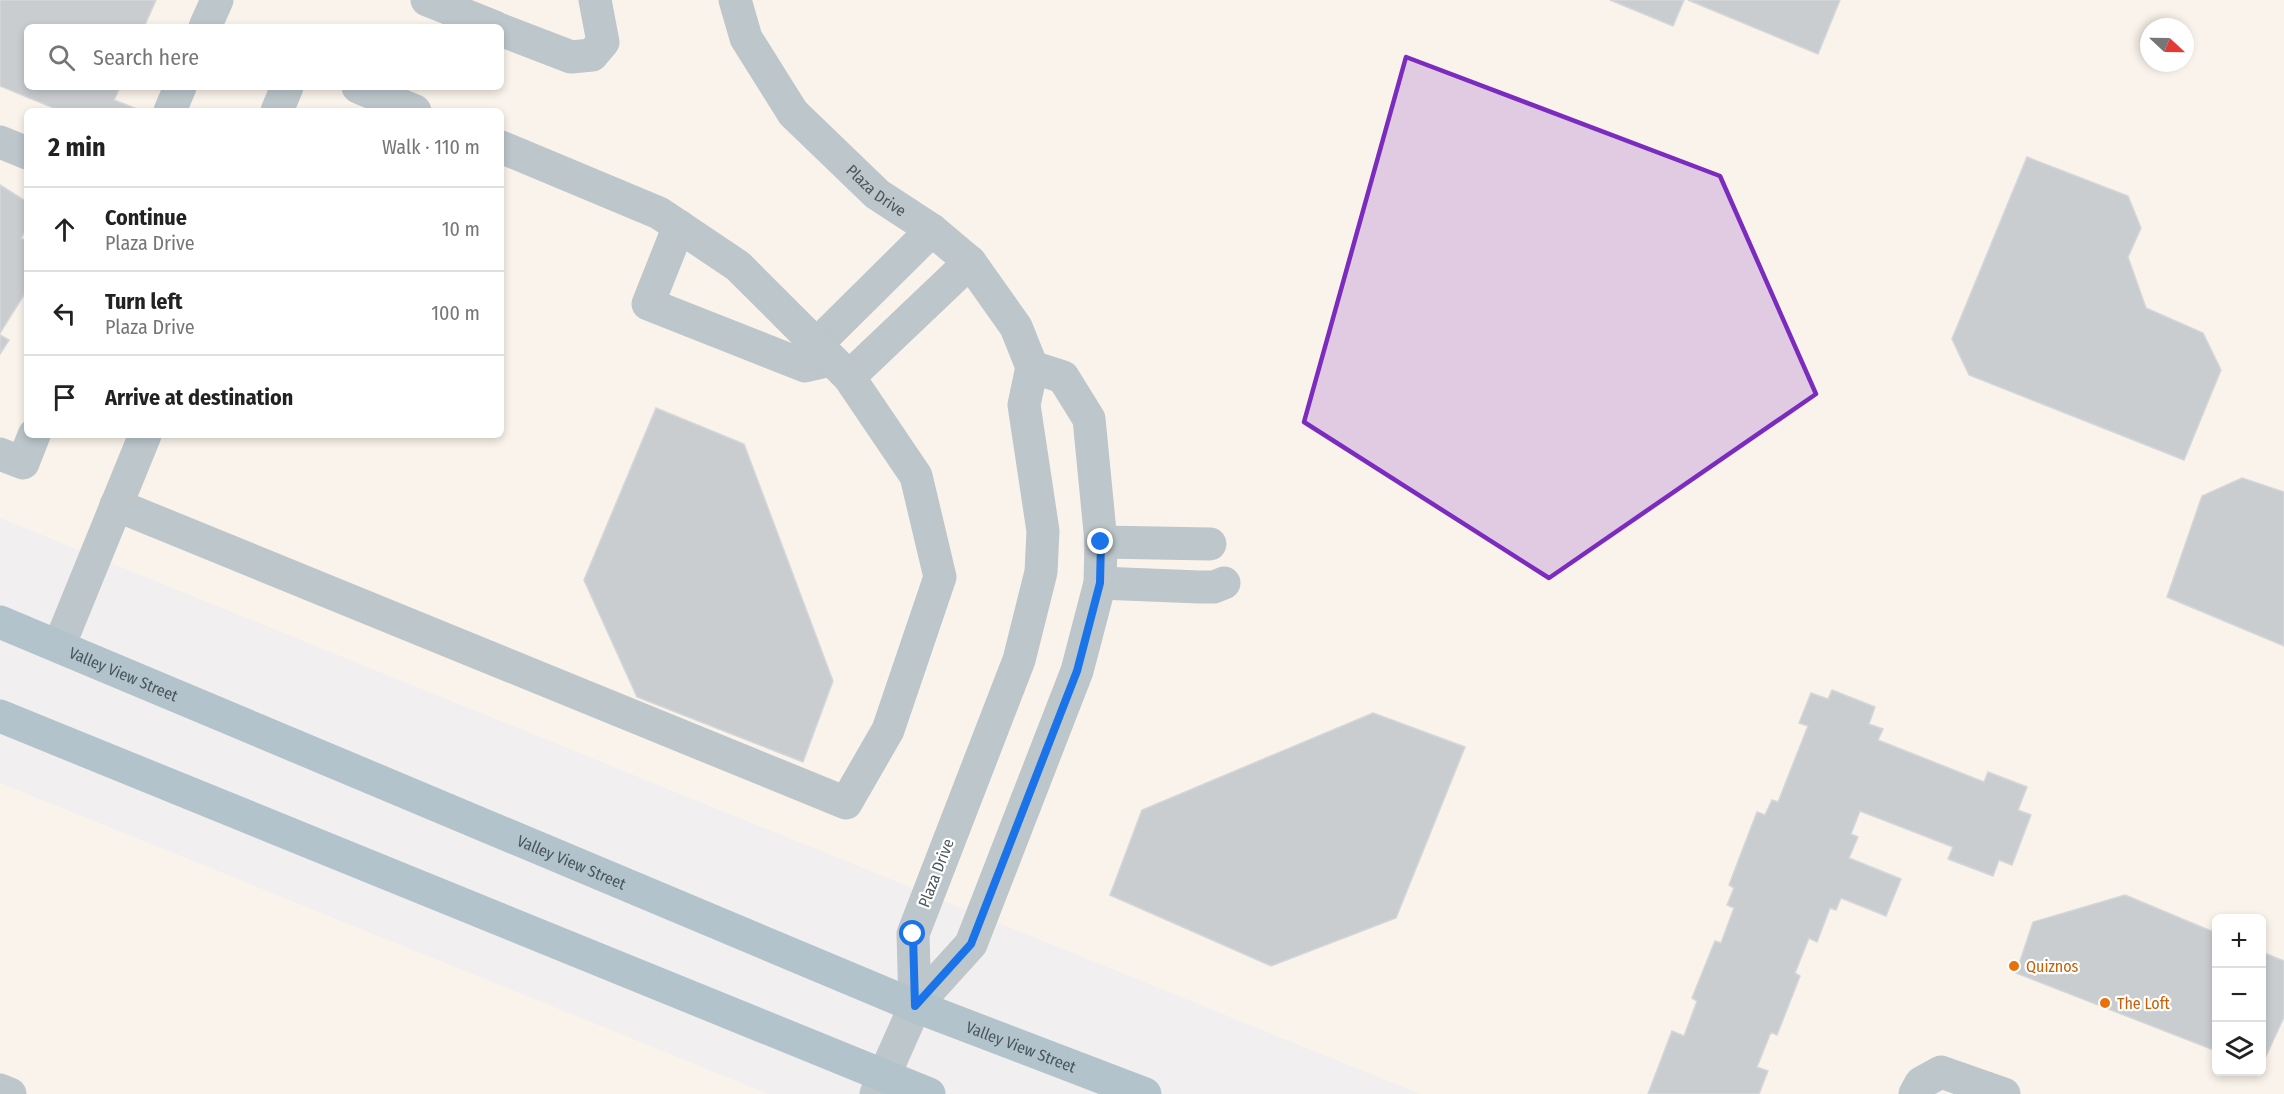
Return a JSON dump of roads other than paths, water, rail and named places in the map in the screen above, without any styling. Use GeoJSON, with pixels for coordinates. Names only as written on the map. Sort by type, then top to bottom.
{"type":"FeatureCollection","features":[{"type":"Feature","properties":{"kind":"main road","name":"Valley View Street"},"geometry":{"type":"LineString","coordinates":[[0,622],[915,1006],[1145,1094]]}},
{"type":"Feature","properties":{"kind":"main road"},"geometry":{"type":"LineString","coordinates":[[0,716],[880,1085],[928,1094]]}},
{"type":"Feature","properties":{"kind":"street"},"geometry":{"type":"LineString","coordinates":[[206,24],[217,0]]}},
{"type":"Feature","properties":{"kind":"street"},"geometry":{"type":"LineString","coordinates":[[426,0],[487,24]]}},
{"type":"Feature","properties":{"kind":"street"},"geometry":{"type":"LineString","coordinates":[[504,31],[571,57],[592,55],[603,42],[595,0]]}},
{"type":"Feature","properties":{"kind":"street","name":"Plaza Drive"},"geometry":{"type":"LineString","coordinates":[[735,0],[746,38],[793,114],[878,194],[932,230],[970,262],[1016,327],[1032,367],[1024,405],[1043,531],[1041,572],[1019,660],[913,934],[915,1006]]}},
{"type":"Feature","properties":{"kind":"street"},"geometry":{"type":"LineString","coordinates":[[171,108],[179,90]]}},
{"type":"Feature","properties":{"kind":"street"},"geometry":{"type":"LineString","coordinates":[[278,108],[286,90]]}},
{"type":"Feature","properties":{"kind":"street"},"geometry":{"type":"LineString","coordinates":[[365,90],[409,108]]}},
{"type":"Feature","properties":{"kind":"street"},"geometry":{"type":"LineString","coordinates":[[0,142],[24,152]]}},
{"type":"Feature","properties":{"kind":"street"},"geometry":{"type":"LineString","coordinates":[[116,505],[846,803],[888,730],[940,577],[916,476],[832,361],[738,266],[659,213],[504,148]]}},
{"type":"Feature","properties":{"kind":"street"},"geometry":{"type":"LineString","coordinates":[[679,226],[648,304],[805,366],[832,361],[970,262]]}},
{"type":"Feature","properties":{"kind":"street"},"geometry":{"type":"LineString","coordinates":[[832,361],[932,230]]}},
{"type":"Feature","properties":{"kind":"street"},"geometry":{"type":"LineString","coordinates":[[880,1085],[915,1006],[971,944],[1077,671],[1100,583],[1101,542],[1089,419],[1063,377],[1032,367]]}},
{"type":"Feature","properties":{"kind":"street"},"geometry":{"type":"LineString","coordinates":[[0,454],[23,463],[33,438]]}},
{"type":"Feature","properties":{"kind":"street"},"geometry":{"type":"LineString","coordinates":[[59,646],[144,438]]}},
{"type":"Feature","properties":{"kind":"street"},"geometry":{"type":"LineString","coordinates":[[1101,542],[1210,544]]}},
{"type":"Feature","properties":{"kind":"street"},"geometry":{"type":"LineString","coordinates":[[1100,583],[1206,587],[1224,583]]}},
{"type":"Feature","properties":{"kind":"street"},"geometry":{"type":"LineString","coordinates":[[1915,1094],[1921,1083],[1941,1072],[2004,1094]]}},
{"type":"Feature","properties":{"kind":"street"},"geometry":{"type":"LineString","coordinates":[[0,1090],[10,1094]]}},
{"type":"Feature","properties":{"kind":"place","name":"Quiznos"},"geometry":{"type":"Point","coordinates":[2014,966]}},
{"type":"Feature","properties":{"kind":"place","name":"The Loft"},"geometry":{"type":"Point","coordinates":[2105,1003]}}]}
